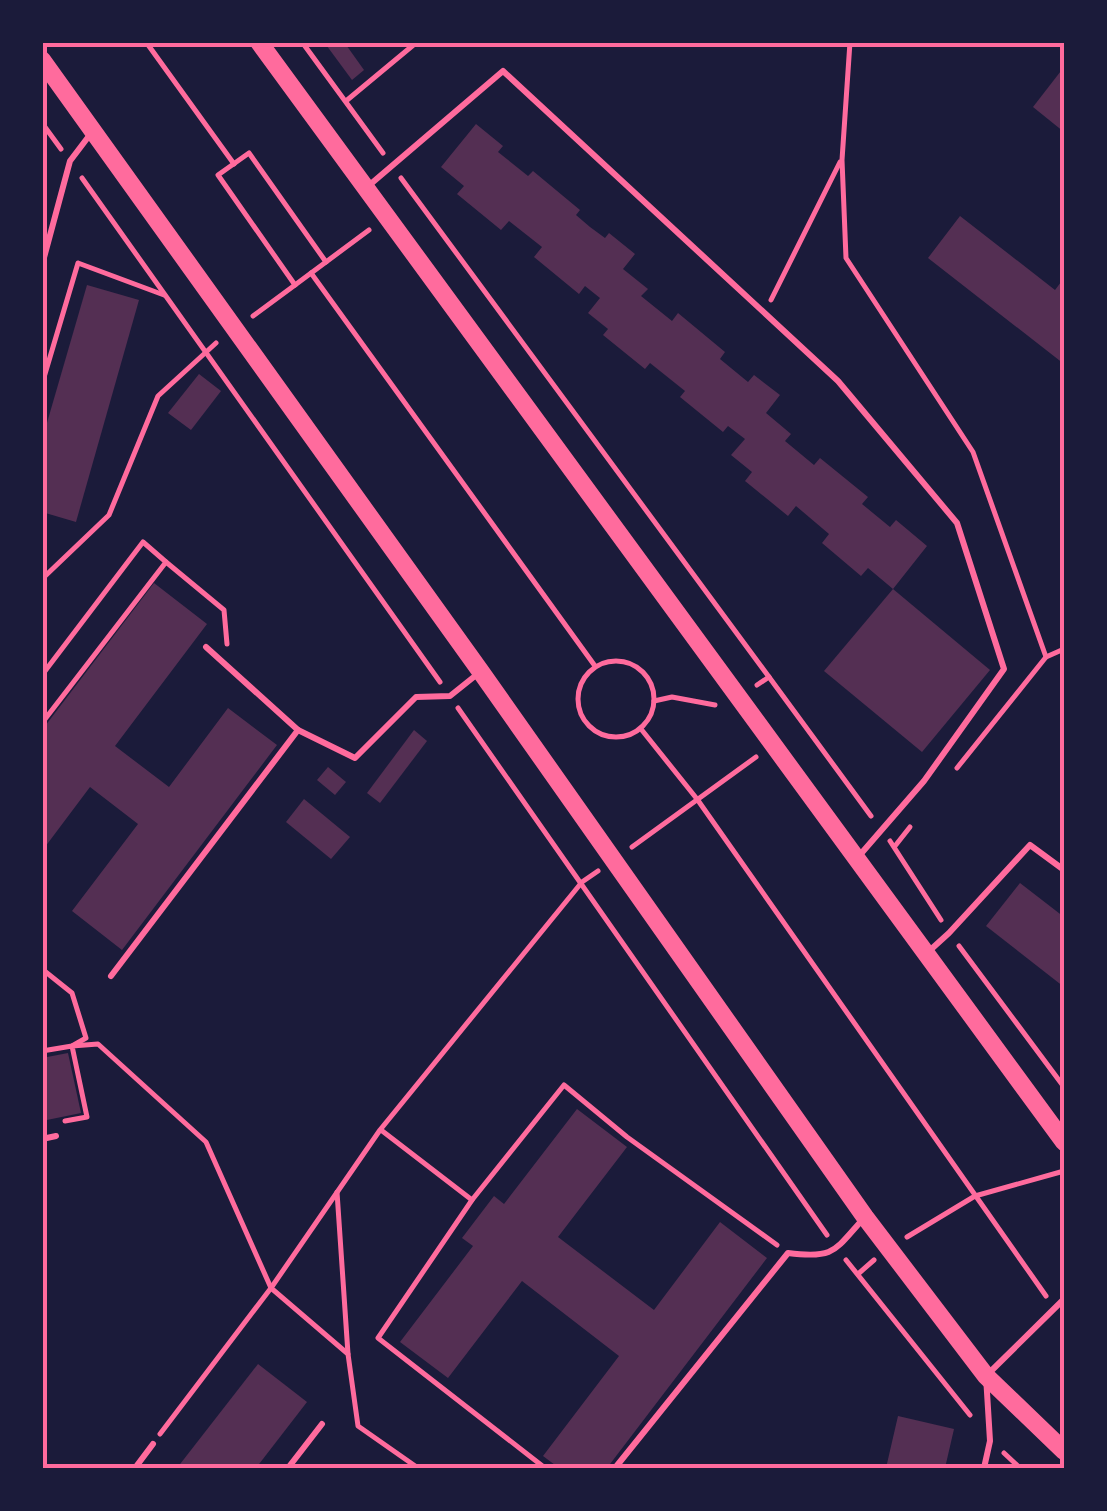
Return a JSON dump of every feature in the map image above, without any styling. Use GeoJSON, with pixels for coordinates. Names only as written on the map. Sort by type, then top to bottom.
{"type":"FeatureCollection","features":[{"type":"Feature","properties":{"kind":"main road"},"geometry":{"type":"LineString","coordinates":[[259,42],[731,702],[856,859],[1064,1142]]}},
{"type":"Feature","properties":{"kind":"main road"},"geometry":{"type":"LineString","coordinates":[[42,60],[865,1217],[986,1376],[1064,1451]]}},
{"type":"Feature","properties":{"kind":"lane"},"geometry":{"type":"LineString","coordinates":[[366,188],[502,70],[838,381],[957,523],[1004,669],[924,781],[856,859]]}},
{"type":"Feature","properties":{"kind":"lane"},"geometry":{"type":"LineString","coordinates":[[42,265],[70,161],[93,130]]}},
{"type":"Feature","properties":{"kind":"lane"},"geometry":{"type":"LineString","coordinates":[[206,647],[298,730],[355,758],[416,697],[450,696],[481,672]]}},
{"type":"Feature","properties":{"kind":"lane"},"geometry":{"type":"LineString","coordinates":[[112,976],[298,730]]}},
{"type":"Feature","properties":{"kind":"lane"},"geometry":{"type":"LineString","coordinates":[[926,954],[1030,845],[1064,870]]}},
{"type":"Feature","properties":{"kind":"lane"},"geometry":{"type":"LineString","coordinates":[[42,1139],[56,1136]]}},
{"type":"Feature","properties":{"kind":"lane"},"geometry":{"type":"LineString","coordinates":[[615,1468],[788,1252],[818,1257],[836,1248],[865,1217]]}},
{"type":"Feature","properties":{"kind":"lane"},"geometry":{"type":"LineString","coordinates":[[984,1468],[990,1440],[986,1376],[1064,1298]]}},
{"type":"Feature","properties":{"kind":"lane"},"geometry":{"type":"LineString","coordinates":[[288,1468],[322,1424]]}},
{"type":"Feature","properties":{"kind":"lane"},"geometry":{"type":"LineString","coordinates":[[135,1468],[152,1444]]}},
{"type":"Feature","properties":{"kind":"path"},"geometry":{"type":"LineString","coordinates":[[146,42],[234,164]]}},
{"type":"Feature","properties":{"kind":"path"},"geometry":{"type":"LineString","coordinates":[[302,42],[894,847],[949,933],[1064,1087]]}},
{"type":"Feature","properties":{"kind":"path"},"geometry":{"type":"LineString","coordinates":[[345,102],[417,42]]}},
{"type":"Feature","properties":{"kind":"path"},"geometry":{"type":"LineString","coordinates":[[850,42],[842,160],[846,258],[972,452],[1046,657]]}},
{"type":"Feature","properties":{"kind":"path"},"geometry":{"type":"LineString","coordinates":[[42,123],[582,882],[836,1248],[990,1440]]}},
{"type":"Feature","properties":{"kind":"path"},"geometry":{"type":"LineString","coordinates":[[236,329],[326,262],[249,153],[218,175],[295,284]]}},
{"type":"Feature","properties":{"kind":"path"},"geometry":{"type":"LineString","coordinates":[[764,313],[842,160]]}},
{"type":"Feature","properties":{"kind":"path"},"geometry":{"type":"LineString","coordinates":[[42,384],[78,263],[166,296]]}},
{"type":"Feature","properties":{"kind":"path"},"geometry":{"type":"LineString","coordinates":[[311,273],[595,666]]}},
{"type":"Feature","properties":{"kind":"path"},"geometry":{"type":"LineString","coordinates":[[42,579],[109,516],[158,396],[205,352]]}},
{"type":"Feature","properties":{"kind":"path"},"geometry":{"type":"LineString","coordinates":[[42,674],[143,542],[166,562]]}},
{"type":"Feature","properties":{"kind":"path"},"geometry":{"type":"LineString","coordinates":[[952,774],[1046,657],[1064,649]]}},
{"type":"Feature","properties":{"kind":"path"},"geometry":{"type":"LineString","coordinates":[[615,660],[635,666],[650,680],[654,701],[641,729],[611,737],[584,722],[577,702],[578,691],[595,666],[615,660]]}},
{"type":"Feature","properties":{"kind":"path"},"geometry":{"type":"LineString","coordinates":[[654,701],[672,697],[731,702],[769,677]]}},
{"type":"Feature","properties":{"kind":"path"},"geometry":{"type":"LineString","coordinates":[[641,729],[697,799],[1054,1308]]}},
{"type":"Feature","properties":{"kind":"path"},"geometry":{"type":"LineString","coordinates":[[152,1444],[271,1288],[380,1130],[582,882],[758,755]]}},
{"type":"Feature","properties":{"kind":"path"},"geometry":{"type":"LineString","coordinates":[[894,847],[918,818]]}},
{"type":"Feature","properties":{"kind":"path"},"geometry":{"type":"LineString","coordinates":[[42,969],[72,993],[86,1038],[72,1046]]}},
{"type":"Feature","properties":{"kind":"path"},"geometry":{"type":"LineString","coordinates":[[42,1051],[98,1044],[206,1142],[271,1288],[348,1354]]}},
{"type":"Feature","properties":{"kind":"path"},"geometry":{"type":"LineString","coordinates":[[57,1123],[87,1117],[72,1046]]}},
{"type":"Feature","properties":{"kind":"path"},"geometry":{"type":"LineString","coordinates":[[545,1468],[378,1338],[472,1200],[564,1084],[627,1137],[788,1252]]}},
{"type":"Feature","properties":{"kind":"path"},"geometry":{"type":"LineString","coordinates":[[380,1130],[472,1200]]}},
{"type":"Feature","properties":{"kind":"path"},"geometry":{"type":"LineString","coordinates":[[858,1274],[888,1248],[975,1196],[1064,1171]]}},
{"type":"Feature","properties":{"kind":"path"},"geometry":{"type":"LineString","coordinates":[[338,1192],[348,1354],[358,1426],[418,1468]]}},
{"type":"Feature","properties":{"kind":"building"},"geometry":{"type":"Polygon","coordinates":[[[324,42],[344,42],[364,70],[352,80],[324,42]]]}},
{"type":"Feature","properties":{"kind":"building"},"geometry":{"type":"Polygon","coordinates":[[[1064,67],[1064,132],[1033,107],[1064,67]]]}},
{"type":"Feature","properties":{"kind":"building"},"geometry":{"type":"Polygon","coordinates":[[[476,124],[503,146],[498,152],[528,176],[533,171],[580,210],[576,215],[590,227],[605,238],[609,233],[635,254],[623,269],[648,289],[641,296],[672,321],[678,313],[725,352],[720,359],[748,382],[754,375],[780,395],[766,413],[791,434],[785,441],[814,465],[820,458],[868,497],[862,504],[890,527],[896,520],[927,546],[893,589],[868,568],[861,576],[822,543],[829,534],[796,506],[788,516],[745,481],[752,472],[731,455],[745,439],[728,426],[723,432],[680,397],[685,391],[650,363],[645,369],[603,335],[608,329],[588,313],[600,298],[585,286],[579,294],[534,257],[542,247],[509,221],[501,230],[457,194],[464,186],[441,167],[476,124]]]}},
{"type":"Feature","properties":{"kind":"building"},"geometry":{"type":"Polygon","coordinates":[[[960,216],[1055,290],[1064,278],[1064,364],[928,258],[960,216]]]}},
{"type":"Feature","properties":{"kind":"building"},"geometry":{"type":"Polygon","coordinates":[[[87,285],[139,300],[76,522],[42,512],[42,440],[87,285]]]}},
{"type":"Feature","properties":{"kind":"building"},"geometry":{"type":"Polygon","coordinates":[[[199,374],[221,391],[191,430],[168,413],[199,374]]]}},
{"type":"Feature","properties":{"kind":"building"},"geometry":{"type":"Polygon","coordinates":[[[154,583],[207,624],[115,746],[169,787],[228,708],[277,745],[122,950],[72,911],[138,824],[90,787],[42,851],[42,730],[154,583]]]}},
{"type":"Feature","properties":{"kind":"building"},"geometry":{"type":"Polygon","coordinates":[[[893,589],[990,670],[922,752],[824,671],[893,589]]]}},
{"type":"Feature","properties":{"kind":"building"},"geometry":{"type":"Polygon","coordinates":[[[414,730],[427,741],[380,803],[367,793],[414,730]]]}},
{"type":"Feature","properties":{"kind":"building"},"geometry":{"type":"Polygon","coordinates":[[[328,767],[346,782],[335,795],[317,780],[328,767]]]}},
{"type":"Feature","properties":{"kind":"building"},"geometry":{"type":"Polygon","coordinates":[[[304,799],[350,837],[331,859],[286,822],[304,799]]]}},
{"type":"Feature","properties":{"kind":"building"},"geometry":{"type":"Polygon","coordinates":[[[1020,883],[1064,917],[1064,987],[986,926],[1020,883]]]}},
{"type":"Feature","properties":{"kind":"building"},"geometry":{"type":"Polygon","coordinates":[[[68,1053],[81,1113],[42,1121],[42,1058],[68,1053]]]}},
{"type":"Feature","properties":{"kind":"building"},"geometry":{"type":"Polygon","coordinates":[[[577,1109],[627,1147],[558,1237],[654,1310],[720,1222],[767,1258],[607,1468],[559,1468],[543,1456],[619,1356],[522,1281],[448,1378],[400,1342],[473,1246],[462,1238],[494,1196],[504,1204],[577,1109]]]}},
{"type":"Feature","properties":{"kind":"building"},"geometry":{"type":"Polygon","coordinates":[[[258,1364],[307,1402],[256,1468],[177,1468],[258,1364]]]}},
{"type":"Feature","properties":{"kind":"building"},"geometry":{"type":"Polygon","coordinates":[[[898,1416],[954,1429],[945,1468],[886,1468],[898,1416]]]}}]}
